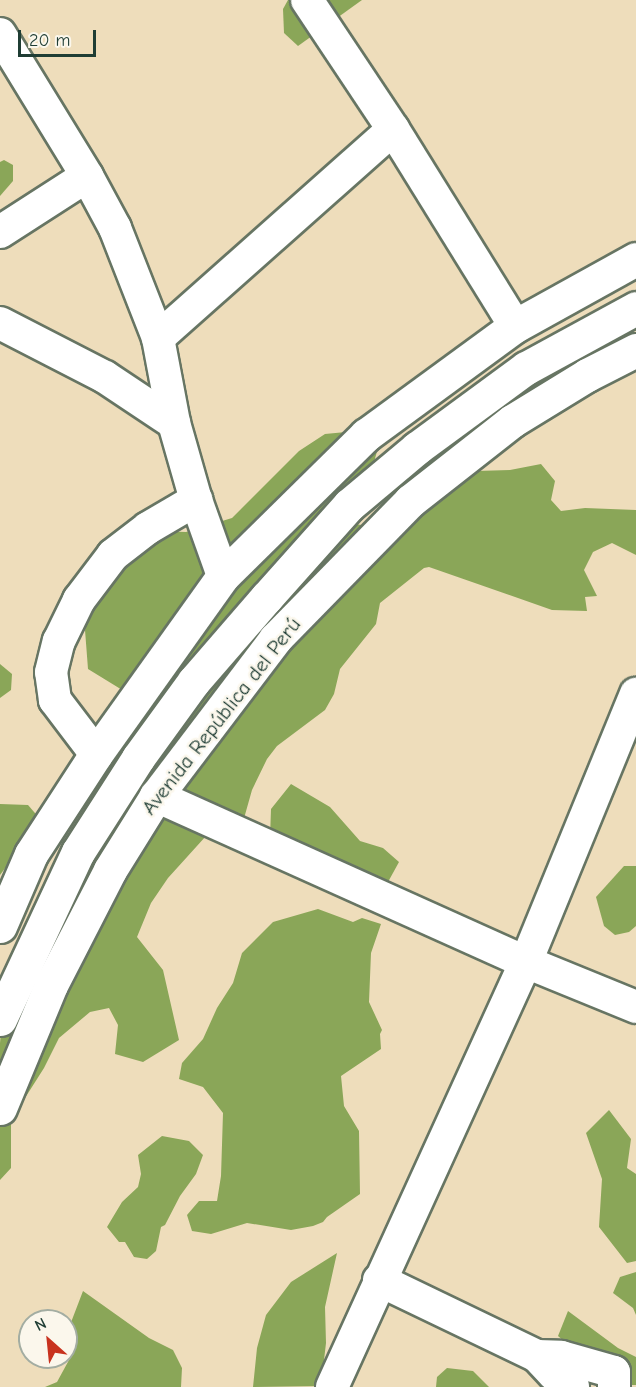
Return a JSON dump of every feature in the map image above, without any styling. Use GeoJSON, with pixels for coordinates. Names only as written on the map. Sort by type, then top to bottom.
{"type":"FeatureCollection","features":[{"type":"Feature","properties":{"kind":"main road"},"geometry":{"type":"LineString","coordinates":[[0,926],[8,895],[31,854],[96,754],[223,576],[366,435],[515,326],[636,259]]}},
{"type":"Feature","properties":{"kind":"main road"},"geometry":{"type":"LineString","coordinates":[[0,1019],[78,852],[138,758],[194,681],[281,581],[349,505],[417,448],[526,368],[636,308]]}},
{"type":"Feature","properties":{"kind":"main road","name":"Avenida República del Perú"},"geometry":{"type":"LineString","coordinates":[[0,1108],[51,985],[110,870],[156,796],[275,639],[410,501],[512,421],[587,375],[636,350]]}},
{"type":"Feature","properties":{"kind":"street"},"geometry":{"type":"LineString","coordinates":[[307,0],[393,129],[515,326]]}},
{"type":"Feature","properties":{"kind":"street"},"geometry":{"type":"LineString","coordinates":[[0,34],[87,176],[115,228],[158,338],[174,423],[196,500],[223,576]]}},
{"type":"Feature","properties":{"kind":"street"},"geometry":{"type":"LineString","coordinates":[[158,338],[393,129]]}},
{"type":"Feature","properties":{"kind":"street"},"geometry":{"type":"LineString","coordinates":[[0,232],[87,176]]}},
{"type":"Feature","properties":{"kind":"street"},"geometry":{"type":"LineString","coordinates":[[0,323],[105,377],[174,423]]}},
{"type":"Feature","properties":{"kind":"street"},"geometry":{"type":"LineString","coordinates":[[96,754],[55,700],[51,672],[59,641],[79,600],[113,555],[157,522],[196,500]]}},
{"type":"Feature","properties":{"kind":"street"},"geometry":{"type":"LineString","coordinates":[[332,1387],[526,962],[636,694]]}},
{"type":"Feature","properties":{"kind":"street"},"geometry":{"type":"LineString","coordinates":[[156,796],[526,962],[636,1007]]}},
{"type":"Feature","properties":{"kind":"street"},"geometry":{"type":"LineString","coordinates":[[379,1280],[537,1356],[561,1358],[614,1372],[614,1387]]}},
{"type":"Feature","properties":{"kind":"street"},"geometry":{"type":"LineString","coordinates":[[537,1356],[554,1374],[573,1387]]}},
{"type":"Feature","properties":{"kind":"green space"},"geometry":{"type":"Polygon","coordinates":[[[288,0],[362,0],[298,46],[284,33],[283,9],[288,0]]]}},
{"type":"Feature","properties":{"kind":"green space"},"geometry":{"type":"Polygon","coordinates":[[[4,160],[13,165],[13,181],[0,196],[0,162],[4,160]]]}},
{"type":"Feature","properties":{"kind":"green space"},"geometry":{"type":"Polygon","coordinates":[[[367,430],[378,448],[370,476],[342,522],[368,526],[476,471],[510,470],[541,464],[555,481],[551,500],[561,511],[585,508],[636,510],[636,555],[612,543],[593,552],[584,570],[597,596],[585,597],[587,611],[552,610],[429,567],[424,568],[380,603],[376,624],[340,669],[334,694],[325,710],[277,746],[267,759],[252,790],[241,829],[231,835],[206,836],[168,878],[151,903],[137,937],[163,970],[179,1040],[143,1062],[115,1054],[118,1025],[109,1008],[90,1012],[59,1038],[44,1068],[11,1120],[11,1168],[0,1180],[0,1043],[3,1012],[66,916],[90,873],[108,828],[147,709],[132,696],[88,669],[85,630],[96,590],[153,531],[186,532],[232,518],[299,451],[325,434],[367,430]]]}},
{"type":"Feature","properties":{"kind":"green space"},"geometry":{"type":"Polygon","coordinates":[[[0,664],[12,674],[11,690],[0,698],[0,664]]]}},
{"type":"Feature","properties":{"kind":"green space"},"geometry":{"type":"Polygon","coordinates":[[[291,784],[330,807],[360,841],[383,848],[399,862],[388,882],[388,892],[270,838],[271,809],[291,784]]]}},
{"type":"Feature","properties":{"kind":"green space"},"geometry":{"type":"Polygon","coordinates":[[[0,804],[28,805],[41,820],[0,875],[0,804]]]}},
{"type":"Feature","properties":{"kind":"green space"},"geometry":{"type":"Polygon","coordinates":[[[624,866],[636,866],[636,926],[629,932],[615,935],[604,926],[596,897],[624,866]]]}},
{"type":"Feature","properties":{"kind":"green space"},"geometry":{"type":"Polygon","coordinates":[[[318,909],[353,922],[362,918],[381,924],[371,953],[369,1002],[382,1030],[381,1049],[341,1076],[344,1106],[359,1131],[360,1194],[323,1222],[313,1226],[291,1230],[247,1223],[211,1234],[192,1231],[187,1215],[199,1201],[217,1201],[221,1176],[223,1113],[203,1087],[179,1079],[182,1063],[203,1039],[217,1008],[233,983],[242,953],[273,922],[318,909]]]}},
{"type":"Feature","properties":{"kind":"green space"},"geometry":{"type":"Polygon","coordinates":[[[609,1110],[631,1139],[627,1168],[636,1174],[636,1261],[627,1263],[599,1227],[602,1179],[586,1133],[609,1110]]]}},
{"type":"Feature","properties":{"kind":"green space"},"geometry":{"type":"Polygon","coordinates":[[[162,1136],[189,1141],[203,1155],[196,1174],[180,1196],[165,1225],[161,1227],[156,1251],[147,1259],[134,1257],[125,1242],[119,1242],[107,1227],[122,1202],[138,1187],[141,1174],[138,1155],[162,1136]]]}},
{"type":"Feature","properties":{"kind":"green space"},"geometry":{"type":"Polygon","coordinates":[[[337,1253],[325,1307],[326,1343],[321,1386],[253,1387],[257,1348],[266,1315],[291,1282],[337,1253]]]}},
{"type":"Feature","properties":{"kind":"green space"},"geometry":{"type":"Polygon","coordinates":[[[636,1272],[636,1315],[633,1308],[613,1293],[620,1277],[636,1272]]]}},
{"type":"Feature","properties":{"kind":"green space"},"geometry":{"type":"Polygon","coordinates":[[[83,1291],[149,1338],[173,1350],[182,1368],[181,1387],[45,1387],[57,1382],[64,1369],[78,1369],[78,1309],[76,1309],[83,1291]]]}},
{"type":"Feature","properties":{"kind":"green space"},"geometry":{"type":"Polygon","coordinates":[[[568,1311],[618,1348],[636,1357],[636,1385],[616,1385],[558,1336],[568,1311]]]}},
{"type":"Feature","properties":{"kind":"green space"},"geometry":{"type":"Polygon","coordinates":[[[447,1368],[473,1371],[489,1387],[436,1387],[437,1377],[447,1368]]]}}]}
